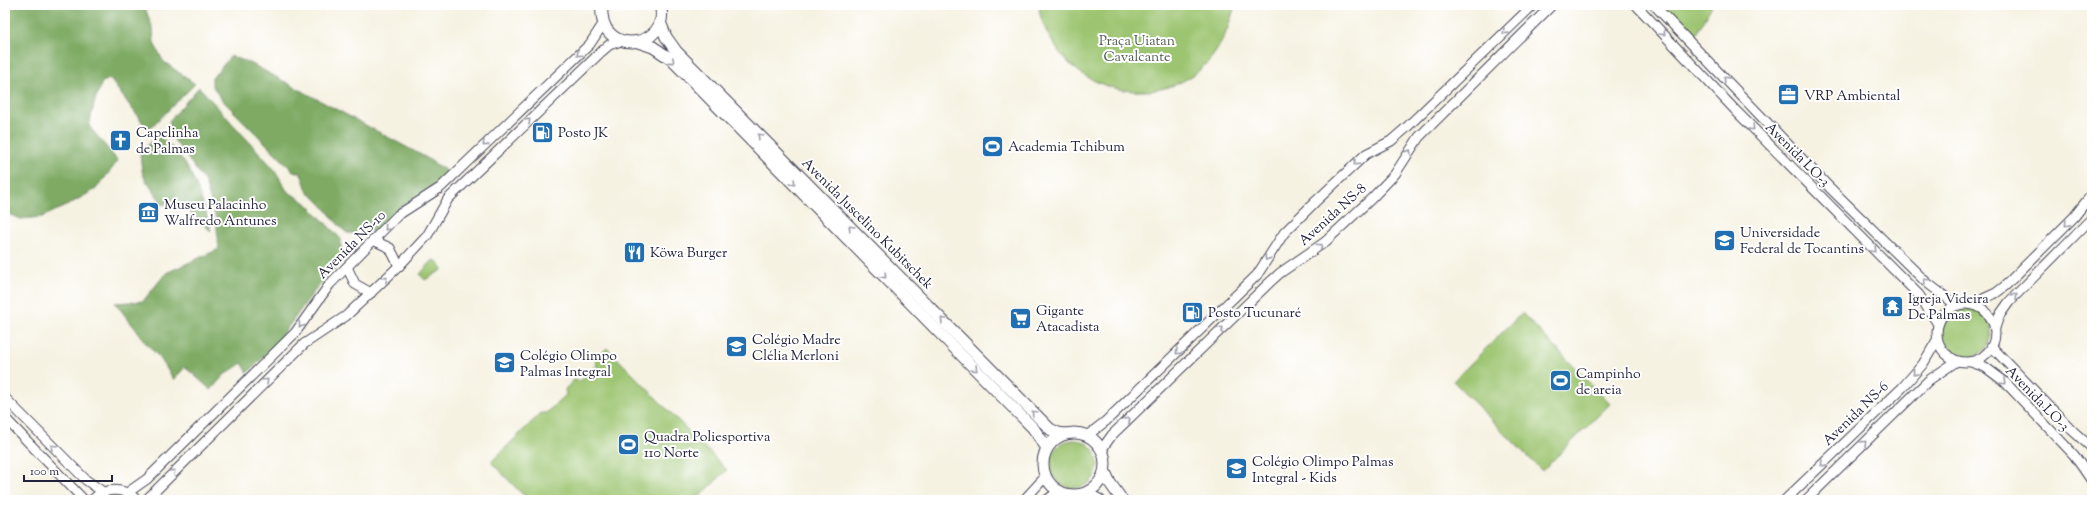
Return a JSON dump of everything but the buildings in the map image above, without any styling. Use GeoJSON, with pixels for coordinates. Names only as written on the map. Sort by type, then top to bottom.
{"type":"FeatureCollection","features":[{"type":"Feature","properties":{"kind":"main road"},"geometry":{"type":"LineString","coordinates":[[602,5],[603,24],[612,36],[621,41]]}},
{"type":"Feature","properties":{"kind":"main road"},"geometry":{"type":"LineString","coordinates":[[638,42],[652,35],[660,22],[660,5]]}},
{"type":"Feature","properties":{"kind":"main road","name":"Avenida Juscelino Kubitschek"},"geometry":{"type":"LineString","coordinates":[[660,22],[666,37],[676,51],[1050,429],[1065,434]]}},
{"type":"Feature","properties":{"kind":"main road","name":"Avenida Juscelino Kubitschek"},"geometry":{"type":"LineString","coordinates":[[621,41],[638,42],[653,47],[671,59],[1033,428],[1047,448]]}},
{"type":"Feature","properties":{"kind":"main road"},"geometry":{"type":"LineString","coordinates":[[1086,493],[1098,484],[1105,472],[1106,460],[1102,448],[1088,435],[1077,432],[1065,434],[1052,442],[1047,448],[1043,462],[1049,482],[1059,491],[1068,494],[1086,493],[1099,500]]}},
{"type":"Feature","properties":{"kind":"main road"},"geometry":{"type":"LineString","coordinates":[[1105,472],[1112,486],[1122,500]]}},
{"type":"Feature","properties":{"kind":"street","name":"Avenida NS-8"},"geometry":{"type":"LineString","coordinates":[[1088,435],[1106,421],[1257,275],[1284,233],[1335,183],[1366,154],[1391,141],[1406,128],[1533,5]]}},
{"type":"Feature","properties":{"kind":"street","name":"Avenida NS-8"},"geometry":{"type":"LineString","coordinates":[[1102,448],[1112,435],[1269,283],[1280,273],[1325,242],[1371,198],[1395,174],[1419,137],[1552,5]]}},
{"type":"Feature","properties":{"kind":"street","name":"Avenida LO-3"},"geometry":{"type":"LineString","coordinates":[[1636,5],[1737,112],[1919,295],[1938,324]]}},
{"type":"Feature","properties":{"kind":"street","name":"Avenida LO-3"},"geometry":{"type":"LineString","coordinates":[[1654,5],[1830,188],[1926,282],[1956,305]]}},
{"type":"Feature","properties":{"kind":"street","name":"Avenida NS-10"},"geometry":{"type":"LineString","coordinates":[[127,493],[142,483],[295,333],[322,293],[347,267],[406,209],[440,188],[590,44],[603,24]]}},
{"type":"Feature","properties":{"kind":"street"},"geometry":{"type":"LineString","coordinates":[[146,500],[304,344],[346,316],[399,266],[427,236],[448,199],[601,52],[609,45],[621,41]]}},
{"type":"Feature","properties":{"kind":"street"},"geometry":{"type":"LineString","coordinates":[[2092,194],[2074,217],[2005,286],[1996,293],[1972,304],[1956,305],[1945,312],[1938,324],[1937,340],[1944,353],[1957,361],[1971,362],[1983,357],[1992,347],[1995,338],[1995,328],[1999,316],[2009,302],[2092,218]]}},
{"type":"Feature","properties":{"kind":"street"},"geometry":{"type":"LineString","coordinates":[[375,241],[390,248],[399,266]]}},
{"type":"Feature","properties":{"kind":"street"},"geometry":{"type":"LineString","coordinates":[[347,267],[355,284],[371,293]]}},
{"type":"Feature","properties":{"kind":"street"},"geometry":{"type":"LineString","coordinates":[[1972,304],[1982,309],[1991,317],[1995,328]]}},
{"type":"Feature","properties":{"kind":"street","name":"Avenida NS-6"},"geometry":{"type":"LineString","coordinates":[[1784,500],[1902,388],[1923,364],[1937,340]]}},
{"type":"Feature","properties":{"kind":"street","name":"Avenida LO-3"},"geometry":{"type":"LineString","coordinates":[[1992,347],[2073,431],[2092,448]]}},
{"type":"Feature","properties":{"kind":"street","name":"Avenida NS-6"},"geometry":{"type":"LineString","coordinates":[[1806,500],[1928,380],[1957,361]]}},
{"type":"Feature","properties":{"kind":"street","name":"Avenida LO-3"},"geometry":{"type":"LineString","coordinates":[[1971,362],[1985,367],[2005,382],[2074,455],[2092,480]]}},
{"type":"Feature","properties":{"kind":"street"},"geometry":{"type":"LineString","coordinates":[[5,398],[86,480],[103,492]]}},
{"type":"Feature","properties":{"kind":"street"},"geometry":{"type":"LineString","coordinates":[[5,418],[84,500]]}},
{"type":"Feature","properties":{"kind":"street"},"geometry":{"type":"LineString","coordinates":[[1024,500],[1046,476]]}},
{"type":"Feature","properties":{"kind":"street"},"geometry":{"type":"LineString","coordinates":[[92,500],[103,492],[116,490],[127,493],[137,500]]}},
{"type":"Feature","properties":{"kind":"street"},"geometry":{"type":"LineString","coordinates":[[1047,500],[1059,491]]}},
{"type":"Feature","properties":{"kind":"green space"},"geometry":{"type":"Polygon","coordinates":[[[5,5],[144,5],[153,29],[154,43],[163,61],[195,84],[148,130],[110,79],[102,82],[95,100],[89,126],[118,161],[96,189],[68,205],[42,217],[21,219],[5,213],[5,5]]]}},
{"type":"Feature","properties":{"kind":"green space","name":"Praça Uiatan Cavalcante"},"geometry":{"type":"Polygon","coordinates":[[[1039,5],[1235,5],[1228,28],[1218,49],[1208,62],[1191,76],[1172,86],[1151,91],[1130,91],[1109,87],[1089,78],[1072,65],[1057,49],[1048,34],[1039,11],[1039,5]]]}},
{"type":"Feature","properties":{"kind":"green space"},"geometry":{"type":"Polygon","coordinates":[[[1660,5],[1712,5],[1694,40],[1660,5]]]}},
{"type":"Feature","properties":{"kind":"green space"},"geometry":{"type":"Polygon","coordinates":[[[231,56],[250,63],[425,157],[448,172],[434,185],[393,212],[377,230],[367,234],[347,233],[323,206],[308,193],[301,173],[293,171],[221,99],[212,85],[212,78],[231,56]]]}},
{"type":"Feature","properties":{"kind":"green space"},"geometry":{"type":"Polygon","coordinates":[[[199,87],[275,170],[287,191],[306,203],[341,239],[341,263],[318,286],[275,345],[248,373],[242,363],[224,375],[211,390],[185,367],[174,380],[160,358],[143,340],[115,303],[143,301],[166,273],[219,249],[216,219],[205,182],[172,137],[169,121],[199,87]]]}},
{"type":"Feature","properties":{"kind":"green space"},"geometry":{"type":"Polygon","coordinates":[[[157,136],[178,154],[193,178],[211,231],[175,200],[163,205],[145,179],[142,171],[140,153],[157,136]]]}},
{"type":"Feature","properties":{"kind":"green space"},"geometry":{"type":"Polygon","coordinates":[[[433,260],[437,261],[442,270],[425,280],[420,275],[433,260]]]}},
{"type":"Feature","properties":{"kind":"green space"},"geometry":{"type":"Polygon","coordinates":[[[1961,308],[1971,308],[1984,315],[1991,328],[1991,338],[1984,351],[1971,358],[1961,358],[1952,354],[1945,347],[1941,338],[1941,328],[1945,319],[1952,312],[1961,308]]]}},
{"type":"Feature","properties":{"kind":"green space"},"geometry":{"type":"Polygon","coordinates":[[[1522,313],[1610,404],[1542,471],[1453,381],[1522,313]]]}},
{"type":"Feature","properties":{"kind":"green space"},"geometry":{"type":"Polygon","coordinates":[[[607,348],[727,470],[696,500],[528,500],[491,462],[541,413],[546,413],[566,395],[565,389],[574,380],[580,381],[597,365],[595,359],[607,348]]]}},
{"type":"Feature","properties":{"kind":"green space"},"geometry":{"type":"Polygon","coordinates":[[[1069,440],[1079,440],[1091,447],[1098,459],[1098,469],[1091,481],[1079,488],[1069,488],[1061,484],[1054,477],[1050,469],[1050,459],[1054,451],[1061,444],[1069,440]]]}},
{"type":"Feature","properties":{"kind":"green space"},"geometry":{"type":"Polygon","coordinates":[[[110,494],[122,494],[132,500],[98,500],[110,494]]]}},
{"type":"Feature","properties":{"kind":"place","name":"VRP Ambiental"},"geometry":{"type":"Point","coordinates":[1788,95]}},
{"type":"Feature","properties":{"kind":"place","name":"Posto JK"},"geometry":{"type":"Point","coordinates":[542,132]}},
{"type":"Feature","properties":{"kind":"place","name":"Capelinha de Palmas"},"geometry":{"type":"Point","coordinates":[121,140]}},
{"type":"Feature","properties":{"kind":"place","name":"Academia Tchibum"},"geometry":{"type":"Point","coordinates":[992,146]}},
{"type":"Feature","properties":{"kind":"place","name":"Museu Palacinho Walfredo Antunes"},"geometry":{"type":"Point","coordinates":[149,212]}},
{"type":"Feature","properties":{"kind":"place","name":"Universidade Federal de Tocantins"},"geometry":{"type":"Point","coordinates":[1724,240]}},
{"type":"Feature","properties":{"kind":"place","name":"Köwa Burger"},"geometry":{"type":"Point","coordinates":[635,252]}},
{"type":"Feature","properties":{"kind":"place","name":"Igreja Videira De Palmas"},"geometry":{"type":"Point","coordinates":[1892,306]}},
{"type":"Feature","properties":{"kind":"place","name":"Posto Tucunaré"},"geometry":{"type":"Point","coordinates":[1193,312]}},
{"type":"Feature","properties":{"kind":"place","name":"Gigante Atacadista"},"geometry":{"type":"Point","coordinates":[1021,318]}},
{"type":"Feature","properties":{"kind":"place","name":"Colégio Madre Clélia Merloni"},"geometry":{"type":"Point","coordinates":[737,347]}},
{"type":"Feature","properties":{"kind":"place","name":"Colégio Olimpo Palmas Integral"},"geometry":{"type":"Point","coordinates":[504,363]}},
{"type":"Feature","properties":{"kind":"place","name":"Campinho de areia"},"geometry":{"type":"Point","coordinates":[1560,381]}},
{"type":"Feature","properties":{"kind":"place","name":"Quadra Poliesportiva 110 Norte"},"geometry":{"type":"Point","coordinates":[629,444]}},
{"type":"Feature","properties":{"kind":"place","name":"Colégio Olimpo Palmas Integral - Kids"},"geometry":{"type":"Point","coordinates":[1236,469]}}]}
